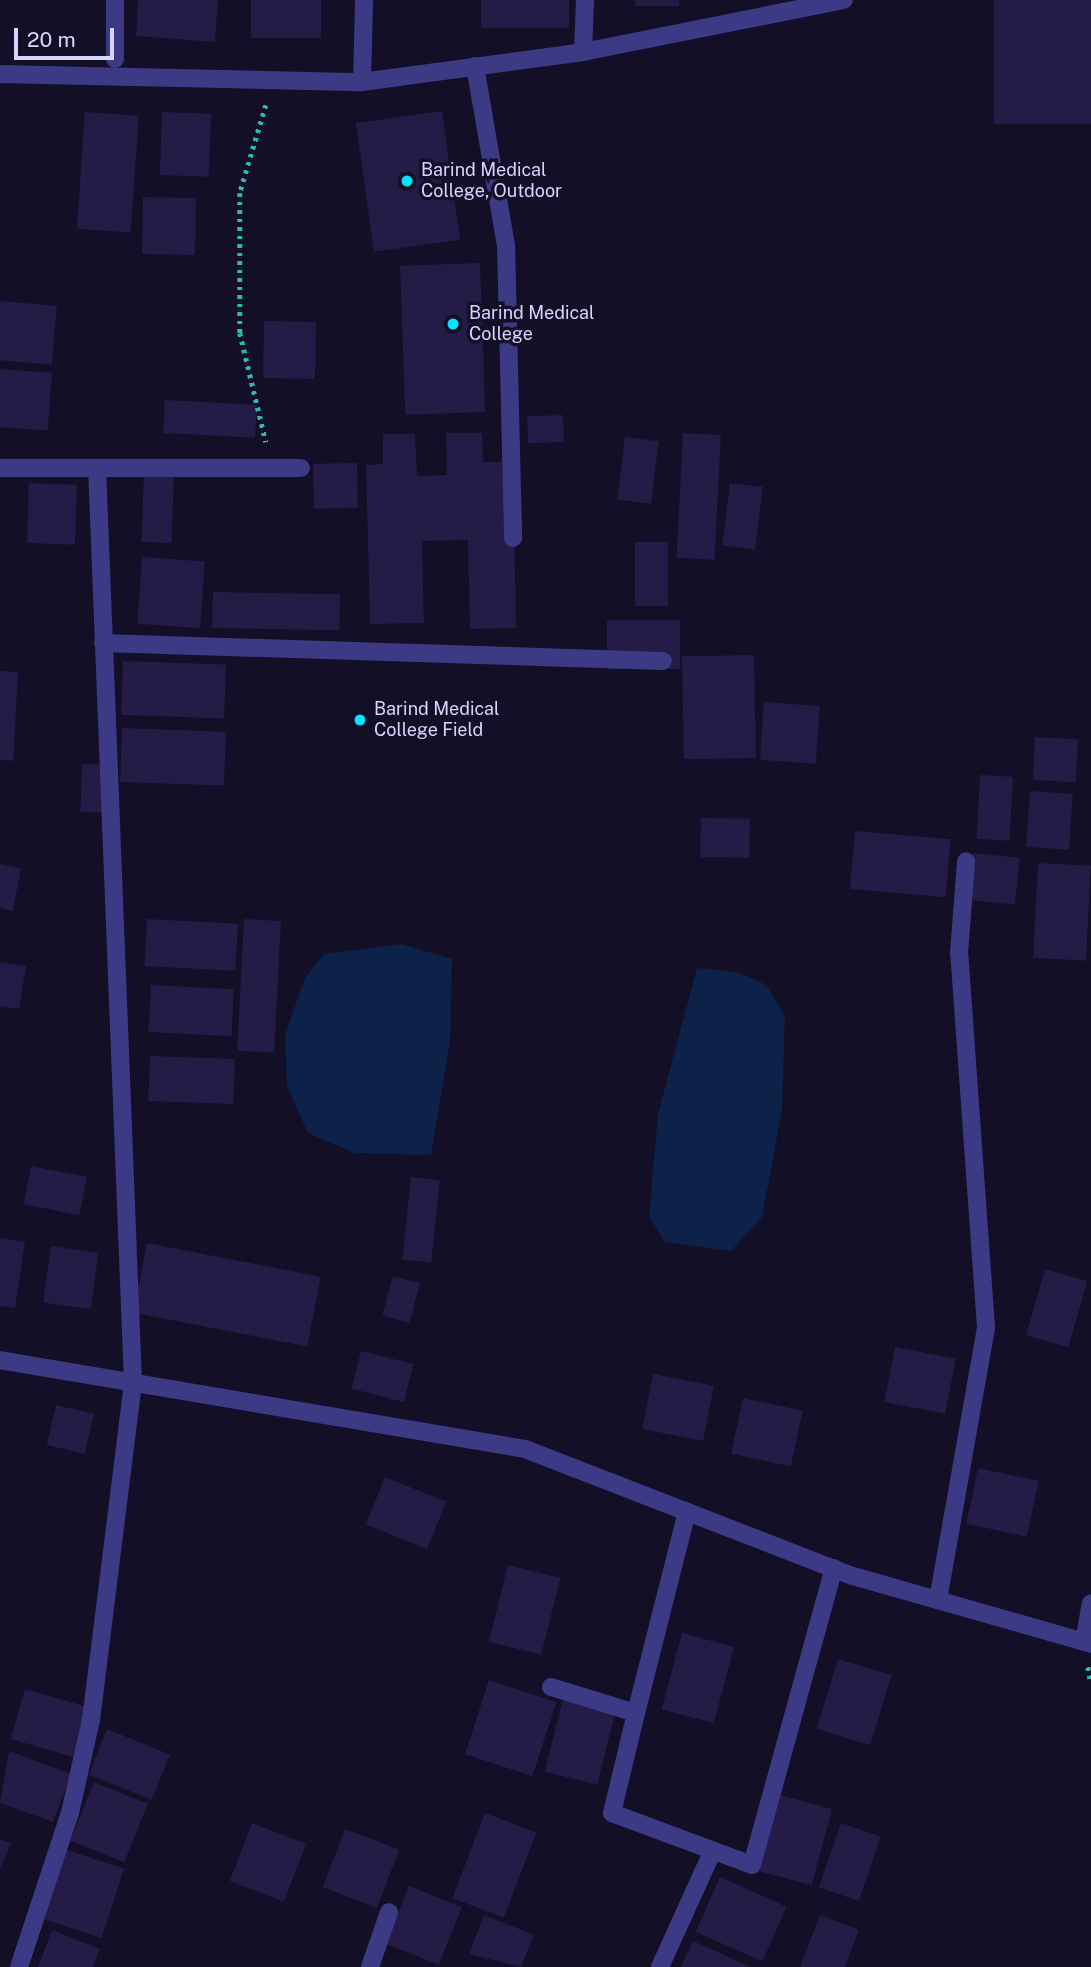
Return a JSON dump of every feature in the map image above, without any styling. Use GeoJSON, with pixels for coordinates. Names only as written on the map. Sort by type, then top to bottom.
{"type":"FeatureCollection","features":[{"type":"Feature","properties":{"kind":"street"},"geometry":{"type":"LineString","coordinates":[[114,59],[115,0]]}},
{"type":"Feature","properties":{"kind":"street"},"geometry":{"type":"LineString","coordinates":[[362,82],[364,0]]}},
{"type":"Feature","properties":{"kind":"street"},"geometry":{"type":"LineString","coordinates":[[583,52],[584,0]]}},
{"type":"Feature","properties":{"kind":"street"},"geometry":{"type":"LineString","coordinates":[[0,74],[362,82],[583,52],[812,2],[844,0]]}},
{"type":"Feature","properties":{"kind":"street"},"geometry":{"type":"LineString","coordinates":[[475,66],[506,245],[513,538]]}},
{"type":"Feature","properties":{"kind":"street"},"geometry":{"type":"LineString","coordinates":[[0,468],[301,468]]}},
{"type":"Feature","properties":{"kind":"street"},"geometry":{"type":"LineString","coordinates":[[19,1967],[70,1812],[91,1720],[134,1383],[97,468]]}},
{"type":"Feature","properties":{"kind":"street"},"geometry":{"type":"LineString","coordinates":[[103,643],[663,661]]}},
{"type":"Feature","properties":{"kind":"street"},"geometry":{"type":"LineString","coordinates":[[939,1600],[986,1327],[958,953],[966,861]]}},
{"type":"Feature","properties":{"kind":"street"},"geometry":{"type":"LineString","coordinates":[[0,1360],[525,1449],[834,1568],[1087,1643],[1091,1604]]}},
{"type":"Feature","properties":{"kind":"street"},"geometry":{"type":"LineString","coordinates":[[687,1511],[612,1813],[752,1865],[834,1568]]}},
{"type":"Feature","properties":{"kind":"street"},"geometry":{"type":"LineString","coordinates":[[551,1687],[636,1713]]}},
{"type":"Feature","properties":{"kind":"street"},"geometry":{"type":"LineString","coordinates":[[660,1967],[713,1850]]}},
{"type":"Feature","properties":{"kind":"street"},"geometry":{"type":"LineString","coordinates":[[370,1967],[389,1912]]}},
{"type":"Feature","properties":{"kind":"path"},"geometry":{"type":"LineString","coordinates":[[266,104],[240,193],[240,333],[264,415],[267,454]]}},
{"type":"Feature","properties":{"kind":"water"},"geometry":{"type":"Polygon","coordinates":[[[401,944],[452,959],[450,1042],[431,1155],[355,1153],[308,1133],[287,1086],[285,1035],[305,978],[324,954],[401,944]]]}},
{"type":"Feature","properties":{"kind":"water"},"geometry":{"type":"Polygon","coordinates":[[[697,968],[736,972],[767,985],[785,1017],[782,1110],[762,1217],[731,1251],[665,1242],[649,1217],[658,1114],[697,968]]]}},
{"type":"Feature","properties":{"kind":"building"},"geometry":{"type":"Polygon","coordinates":[[[138,0],[218,0],[215,42],[136,36],[138,0]]]}},
{"type":"Feature","properties":{"kind":"building"},"geometry":{"type":"Polygon","coordinates":[[[251,0],[321,0],[321,38],[251,38],[251,0]]]}},
{"type":"Feature","properties":{"kind":"building"},"geometry":{"type":"Polygon","coordinates":[[[481,0],[569,0],[569,28],[481,28],[481,0]]]}},
{"type":"Feature","properties":{"kind":"building"},"geometry":{"type":"Polygon","coordinates":[[[635,0],[679,0],[679,6],[635,6],[635,0]]]}},
{"type":"Feature","properties":{"kind":"building"},"geometry":{"type":"Polygon","coordinates":[[[994,0],[1091,0],[1091,124],[994,124],[994,0]]]}},
{"type":"Feature","properties":{"kind":"building","name":"Barind Medical College, Outdoor"},"geometry":{"type":"Polygon","coordinates":[[[442,111],[460,240],[374,252],[356,123],[442,111]]]}},
{"type":"Feature","properties":{"kind":"building"},"geometry":{"type":"Polygon","coordinates":[[[85,112],[139,116],[131,232],[77,229],[85,112]]]}},
{"type":"Feature","properties":{"kind":"building"},"geometry":{"type":"Polygon","coordinates":[[[162,112],[211,114],[209,177],[160,175],[162,112]]]}},
{"type":"Feature","properties":{"kind":"building"},"geometry":{"type":"Polygon","coordinates":[[[143,197],[196,198],[195,255],[142,254],[143,197]]]}},
{"type":"Feature","properties":{"kind":"building"},"geometry":{"type":"Polygon","coordinates":[[[480,263],[485,412],[405,415],[400,266],[480,263]]]}},
{"type":"Feature","properties":{"kind":"building"},"geometry":{"type":"Polygon","coordinates":[[[0,301],[57,306],[52,365],[0,360],[0,301]]]}},
{"type":"Feature","properties":{"kind":"building"},"geometry":{"type":"Polygon","coordinates":[[[264,321],[316,322],[315,379],[263,378],[264,321]]]}},
{"type":"Feature","properties":{"kind":"building"},"geometry":{"type":"Polygon","coordinates":[[[0,369],[52,373],[48,430],[0,427],[0,369]]]}},
{"type":"Feature","properties":{"kind":"building"},"geometry":{"type":"Polygon","coordinates":[[[165,400],[257,405],[255,438],[163,433],[165,400]]]}},
{"type":"Feature","properties":{"kind":"building"},"geometry":{"type":"Polygon","coordinates":[[[563,415],[564,442],[528,443],[527,416],[563,415]]]}},
{"type":"Feature","properties":{"kind":"building"},"geometry":{"type":"Polygon","coordinates":[[[446,433],[482,433],[483,462],[513,462],[516,628],[470,629],[468,540],[422,541],[424,623],[370,624],[366,465],[383,464],[383,434],[415,434],[417,476],[447,475],[446,433]]]}},
{"type":"Feature","properties":{"kind":"building"},"geometry":{"type":"Polygon","coordinates":[[[683,433],[721,435],[714,560],[676,558],[683,433]]]}},
{"type":"Feature","properties":{"kind":"building"},"geometry":{"type":"Polygon","coordinates":[[[625,437],[659,441],[651,504],[617,500],[625,437]]]}},
{"type":"Feature","properties":{"kind":"building"},"geometry":{"type":"Polygon","coordinates":[[[357,463],[358,508],[314,509],[313,464],[357,463]]]}},
{"type":"Feature","properties":{"kind":"building"},"geometry":{"type":"Polygon","coordinates":[[[144,471],[174,472],[172,543],[142,542],[144,471]]]}},
{"type":"Feature","properties":{"kind":"building"},"geometry":{"type":"Polygon","coordinates":[[[29,483],[77,485],[75,545],[27,543],[29,483]]]}},
{"type":"Feature","properties":{"kind":"building"},"geometry":{"type":"Polygon","coordinates":[[[730,483],[763,487],[755,550],[722,546],[730,483]]]}},
{"type":"Feature","properties":{"kind":"building"},"geometry":{"type":"Polygon","coordinates":[[[635,542],[668,542],[668,606],[635,606],[635,542]]]}},
{"type":"Feature","properties":{"kind":"building"},"geometry":{"type":"Polygon","coordinates":[[[142,557],[205,561],[200,628],[137,624],[142,557]]]}},
{"type":"Feature","properties":{"kind":"building"},"geometry":{"type":"Polygon","coordinates":[[[213,592],[340,594],[339,630],[212,628],[213,592]]]}},
{"type":"Feature","properties":{"kind":"building"},"geometry":{"type":"Polygon","coordinates":[[[607,620],[680,620],[680,669],[607,669],[607,620]]]}},
{"type":"Feature","properties":{"kind":"building"},"geometry":{"type":"Polygon","coordinates":[[[754,655],[756,758],[684,759],[682,656],[754,655]]]}},
{"type":"Feature","properties":{"kind":"building"},"geometry":{"type":"Polygon","coordinates":[[[123,661],[226,665],[224,719],[121,715],[123,661]]]}},
{"type":"Feature","properties":{"kind":"building"},"geometry":{"type":"Polygon","coordinates":[[[0,671],[18,672],[13,761],[0,760],[0,671]]]}},
{"type":"Feature","properties":{"kind":"building"},"geometry":{"type":"Polygon","coordinates":[[[764,702],[820,706],[816,764],[760,760],[764,702]]]}},
{"type":"Feature","properties":{"kind":"building"},"geometry":{"type":"Polygon","coordinates":[[[122,728],[226,732],[224,786],[120,782],[122,728]]]}},
{"type":"Feature","properties":{"kind":"building"},"geometry":{"type":"Polygon","coordinates":[[[1035,737],[1078,739],[1076,782],[1033,780],[1035,737]]]}},
{"type":"Feature","properties":{"kind":"building"},"geometry":{"type":"Polygon","coordinates":[[[82,764],[107,765],[105,813],[80,812],[82,764]]]}},
{"type":"Feature","properties":{"kind":"building"},"geometry":{"type":"Polygon","coordinates":[[[980,775],[1013,777],[1010,841],[977,839],[980,775]]]}},
{"type":"Feature","properties":{"kind":"building"},"geometry":{"type":"Polygon","coordinates":[[[1030,791],[1073,794],[1069,850],[1026,847],[1030,791]]]}},
{"type":"Feature","properties":{"kind":"building"},"geometry":{"type":"Polygon","coordinates":[[[701,818],[750,819],[749,858],[700,857],[701,818]]]}},
{"type":"Feature","properties":{"kind":"building"},"geometry":{"type":"Polygon","coordinates":[[[855,831],[951,839],[946,897],[850,889],[855,831]]]}},
{"type":"Feature","properties":{"kind":"building"},"geometry":{"type":"Polygon","coordinates":[[[973,853],[1020,858],[1015,905],[968,900],[973,853]]]}},
{"type":"Feature","properties":{"kind":"building"},"geometry":{"type":"Polygon","coordinates":[[[1038,863],[1091,866],[1086,961],[1033,958],[1038,863]]]}},
{"type":"Feature","properties":{"kind":"building"},"geometry":{"type":"Polygon","coordinates":[[[0,864],[21,868],[13,911],[0,908],[0,864]]]}},
{"type":"Feature","properties":{"kind":"building"},"geometry":{"type":"Polygon","coordinates":[[[147,919],[238,924],[235,971],[145,966],[147,919]]]}},
{"type":"Feature","properties":{"kind":"building"},"geometry":{"type":"Polygon","coordinates":[[[244,919],[281,921],[274,1053],[237,1051],[244,919]]]}},
{"type":"Feature","properties":{"kind":"building"},"geometry":{"type":"Polygon","coordinates":[[[0,962],[26,966],[19,1009],[0,1006],[0,962]]]}},
{"type":"Feature","properties":{"kind":"building"},"geometry":{"type":"Polygon","coordinates":[[[151,985],[234,989],[231,1036],[149,1032],[151,985]]]}},
{"type":"Feature","properties":{"kind":"building"},"geometry":{"type":"Polygon","coordinates":[[[150,1056],[235,1059],[233,1104],[148,1101],[150,1056]]]}},
{"type":"Feature","properties":{"kind":"building"},"geometry":{"type":"Polygon","coordinates":[[[31,1166],[87,1177],[80,1215],[24,1204],[31,1166]]]}},
{"type":"Feature","properties":{"kind":"building"},"geometry":{"type":"Polygon","coordinates":[[[411,1177],[440,1180],[431,1263],[402,1260],[411,1177]]]}},
{"type":"Feature","properties":{"kind":"building"},"geometry":{"type":"Polygon","coordinates":[[[0,1238],[25,1242],[15,1308],[0,1306],[0,1238]]]}},
{"type":"Feature","properties":{"kind":"building"},"geometry":{"type":"Polygon","coordinates":[[[147,1243],[321,1277],[307,1346],[133,1313],[147,1243]]]}},
{"type":"Feature","properties":{"kind":"building"},"geometry":{"type":"Polygon","coordinates":[[[51,1246],[99,1253],[91,1309],[43,1302],[51,1246]]]}},
{"type":"Feature","properties":{"kind":"building"},"geometry":{"type":"Polygon","coordinates":[[[1045,1269],[1087,1281],[1068,1347],[1026,1335],[1045,1269]]]}},
{"type":"Feature","properties":{"kind":"building"},"geometry":{"type":"Polygon","coordinates":[[[393,1276],[420,1283],[409,1323],[382,1316],[393,1276]]]}},
{"type":"Feature","properties":{"kind":"building"},"geometry":{"type":"Polygon","coordinates":[[[895,1347],[956,1359],[945,1414],[884,1402],[895,1347]]]}},
{"type":"Feature","properties":{"kind":"building"},"geometry":{"type":"Polygon","coordinates":[[[361,1351],[413,1364],[404,1402],[352,1389],[361,1351]]]}},
{"type":"Feature","properties":{"kind":"building"},"geometry":{"type":"Polygon","coordinates":[[[653,1374],[714,1386],[703,1441],[642,1429],[653,1374]]]}},
{"type":"Feature","properties":{"kind":"building"},"geometry":{"type":"Polygon","coordinates":[[[743,1398],[803,1411],[791,1466],[731,1454],[743,1398]]]}},
{"type":"Feature","properties":{"kind":"building"},"geometry":{"type":"Polygon","coordinates":[[[56,1405],[94,1414],[85,1454],[47,1445],[56,1405]]]}},
{"type":"Feature","properties":{"kind":"building"},"geometry":{"type":"Polygon","coordinates":[[[978,1468],[1039,1481],[1027,1537],[966,1524],[978,1468]]]}},
{"type":"Feature","properties":{"kind":"building"},"geometry":{"type":"Polygon","coordinates":[[[385,1477],[446,1502],[427,1549],[366,1524],[385,1477]]]}},
{"type":"Feature","properties":{"kind":"building"},"geometry":{"type":"Polygon","coordinates":[[[508,1565],[560,1578],[541,1655],[489,1642],[508,1565]]]}},
{"type":"Feature","properties":{"kind":"building"},"geometry":{"type":"Polygon","coordinates":[[[682,1633],[734,1647],[714,1723],[662,1709],[682,1633]]]}},
{"type":"Feature","properties":{"kind":"building"},"geometry":{"type":"Polygon","coordinates":[[[838,1659],[892,1675],[870,1745],[817,1729],[838,1659]]]}},
{"type":"Feature","properties":{"kind":"building"},"geometry":{"type":"Polygon","coordinates":[[[489,1680],[557,1702],[532,1776],[465,1754],[489,1680]]]}},
{"type":"Feature","properties":{"kind":"building"},"geometry":{"type":"Polygon","coordinates":[[[25,1689],[88,1707],[74,1757],[11,1739],[25,1689]]]}},
{"type":"Feature","properties":{"kind":"building"},"geometry":{"type":"Polygon","coordinates":[[[564,1695],[616,1708],[597,1785],[545,1772],[564,1695]]]}},
{"type":"Feature","properties":{"kind":"building"},"geometry":{"type":"Polygon","coordinates":[[[107,1729],[170,1754],[152,1800],[89,1774],[107,1729]]]}},
{"type":"Feature","properties":{"kind":"building"},"geometry":{"type":"Polygon","coordinates":[[[9,1751],[71,1774],[53,1822],[0,1803],[9,1751]]]}},
{"type":"Feature","properties":{"kind":"building"},"geometry":{"type":"Polygon","coordinates":[[[94,1782],[148,1804],[124,1862],[70,1840],[94,1782]]]}},
{"type":"Feature","properties":{"kind":"building"},"geometry":{"type":"Polygon","coordinates":[[[780,1795],[832,1809],[812,1885],[760,1871],[780,1795]]]}},
{"type":"Feature","properties":{"kind":"building"},"geometry":{"type":"Polygon","coordinates":[[[485,1813],[536,1833],[504,1918],[452,1898],[485,1813]]]}},
{"type":"Feature","properties":{"kind":"building"},"geometry":{"type":"Polygon","coordinates":[[[252,1823],[306,1844],[284,1902],[230,1881],[252,1823]]]}},
{"type":"Feature","properties":{"kind":"building"},"geometry":{"type":"Polygon","coordinates":[[[841,1823],[881,1837],[859,1901],[819,1887],[841,1823]]]}},
{"type":"Feature","properties":{"kind":"building"},"geometry":{"type":"Polygon","coordinates":[[[345,1829],[399,1850],[377,1908],[323,1887],[345,1829]]]}},
{"type":"Feature","properties":{"kind":"building"},"geometry":{"type":"Polygon","coordinates":[[[0,1839],[11,1843],[0,1870],[0,1839]]]}},
{"type":"Feature","properties":{"kind":"building"},"geometry":{"type":"Polygon","coordinates":[[[67,1850],[124,1869],[102,1938],[44,1919],[67,1850]]]}},
{"type":"Feature","properties":{"kind":"building"},"geometry":{"type":"Polygon","coordinates":[[[720,1877],[787,1907],[762,1962],[696,1932],[720,1877]]]}},
{"type":"Feature","properties":{"kind":"building"},"geometry":{"type":"Polygon","coordinates":[[[409,1886],[462,1907],[439,1965],[386,1943],[409,1886]]]}},
{"type":"Feature","properties":{"kind":"building"},"geometry":{"type":"Polygon","coordinates":[[[484,1915],[534,1935],[521,1967],[469,1954],[484,1915]]]}},
{"type":"Feature","properties":{"kind":"building"},"geometry":{"type":"Polygon","coordinates":[[[820,1915],[859,1930],[845,1967],[800,1967],[820,1915]]]}},
{"type":"Feature","properties":{"kind":"building"},"geometry":{"type":"Polygon","coordinates":[[[52,1930],[100,1949],[93,1967],[38,1967],[52,1930]]]}},
{"type":"Feature","properties":{"kind":"building"},"geometry":{"type":"Polygon","coordinates":[[[693,1941],[751,1967],[681,1967],[693,1941]]]}},
{"type":"Feature","properties":{"kind":"place","name":"Barind Medical College, Outdoor"},"geometry":{"type":"Point","coordinates":[407,181]}},
{"type":"Feature","properties":{"kind":"place","name":"Barind Medical College"},"geometry":{"type":"Point","coordinates":[453,324]}},
{"type":"Feature","properties":{"kind":"place","name":"Barind Medical College Field"},"geometry":{"type":"Point","coordinates":[360,720]}}]}
